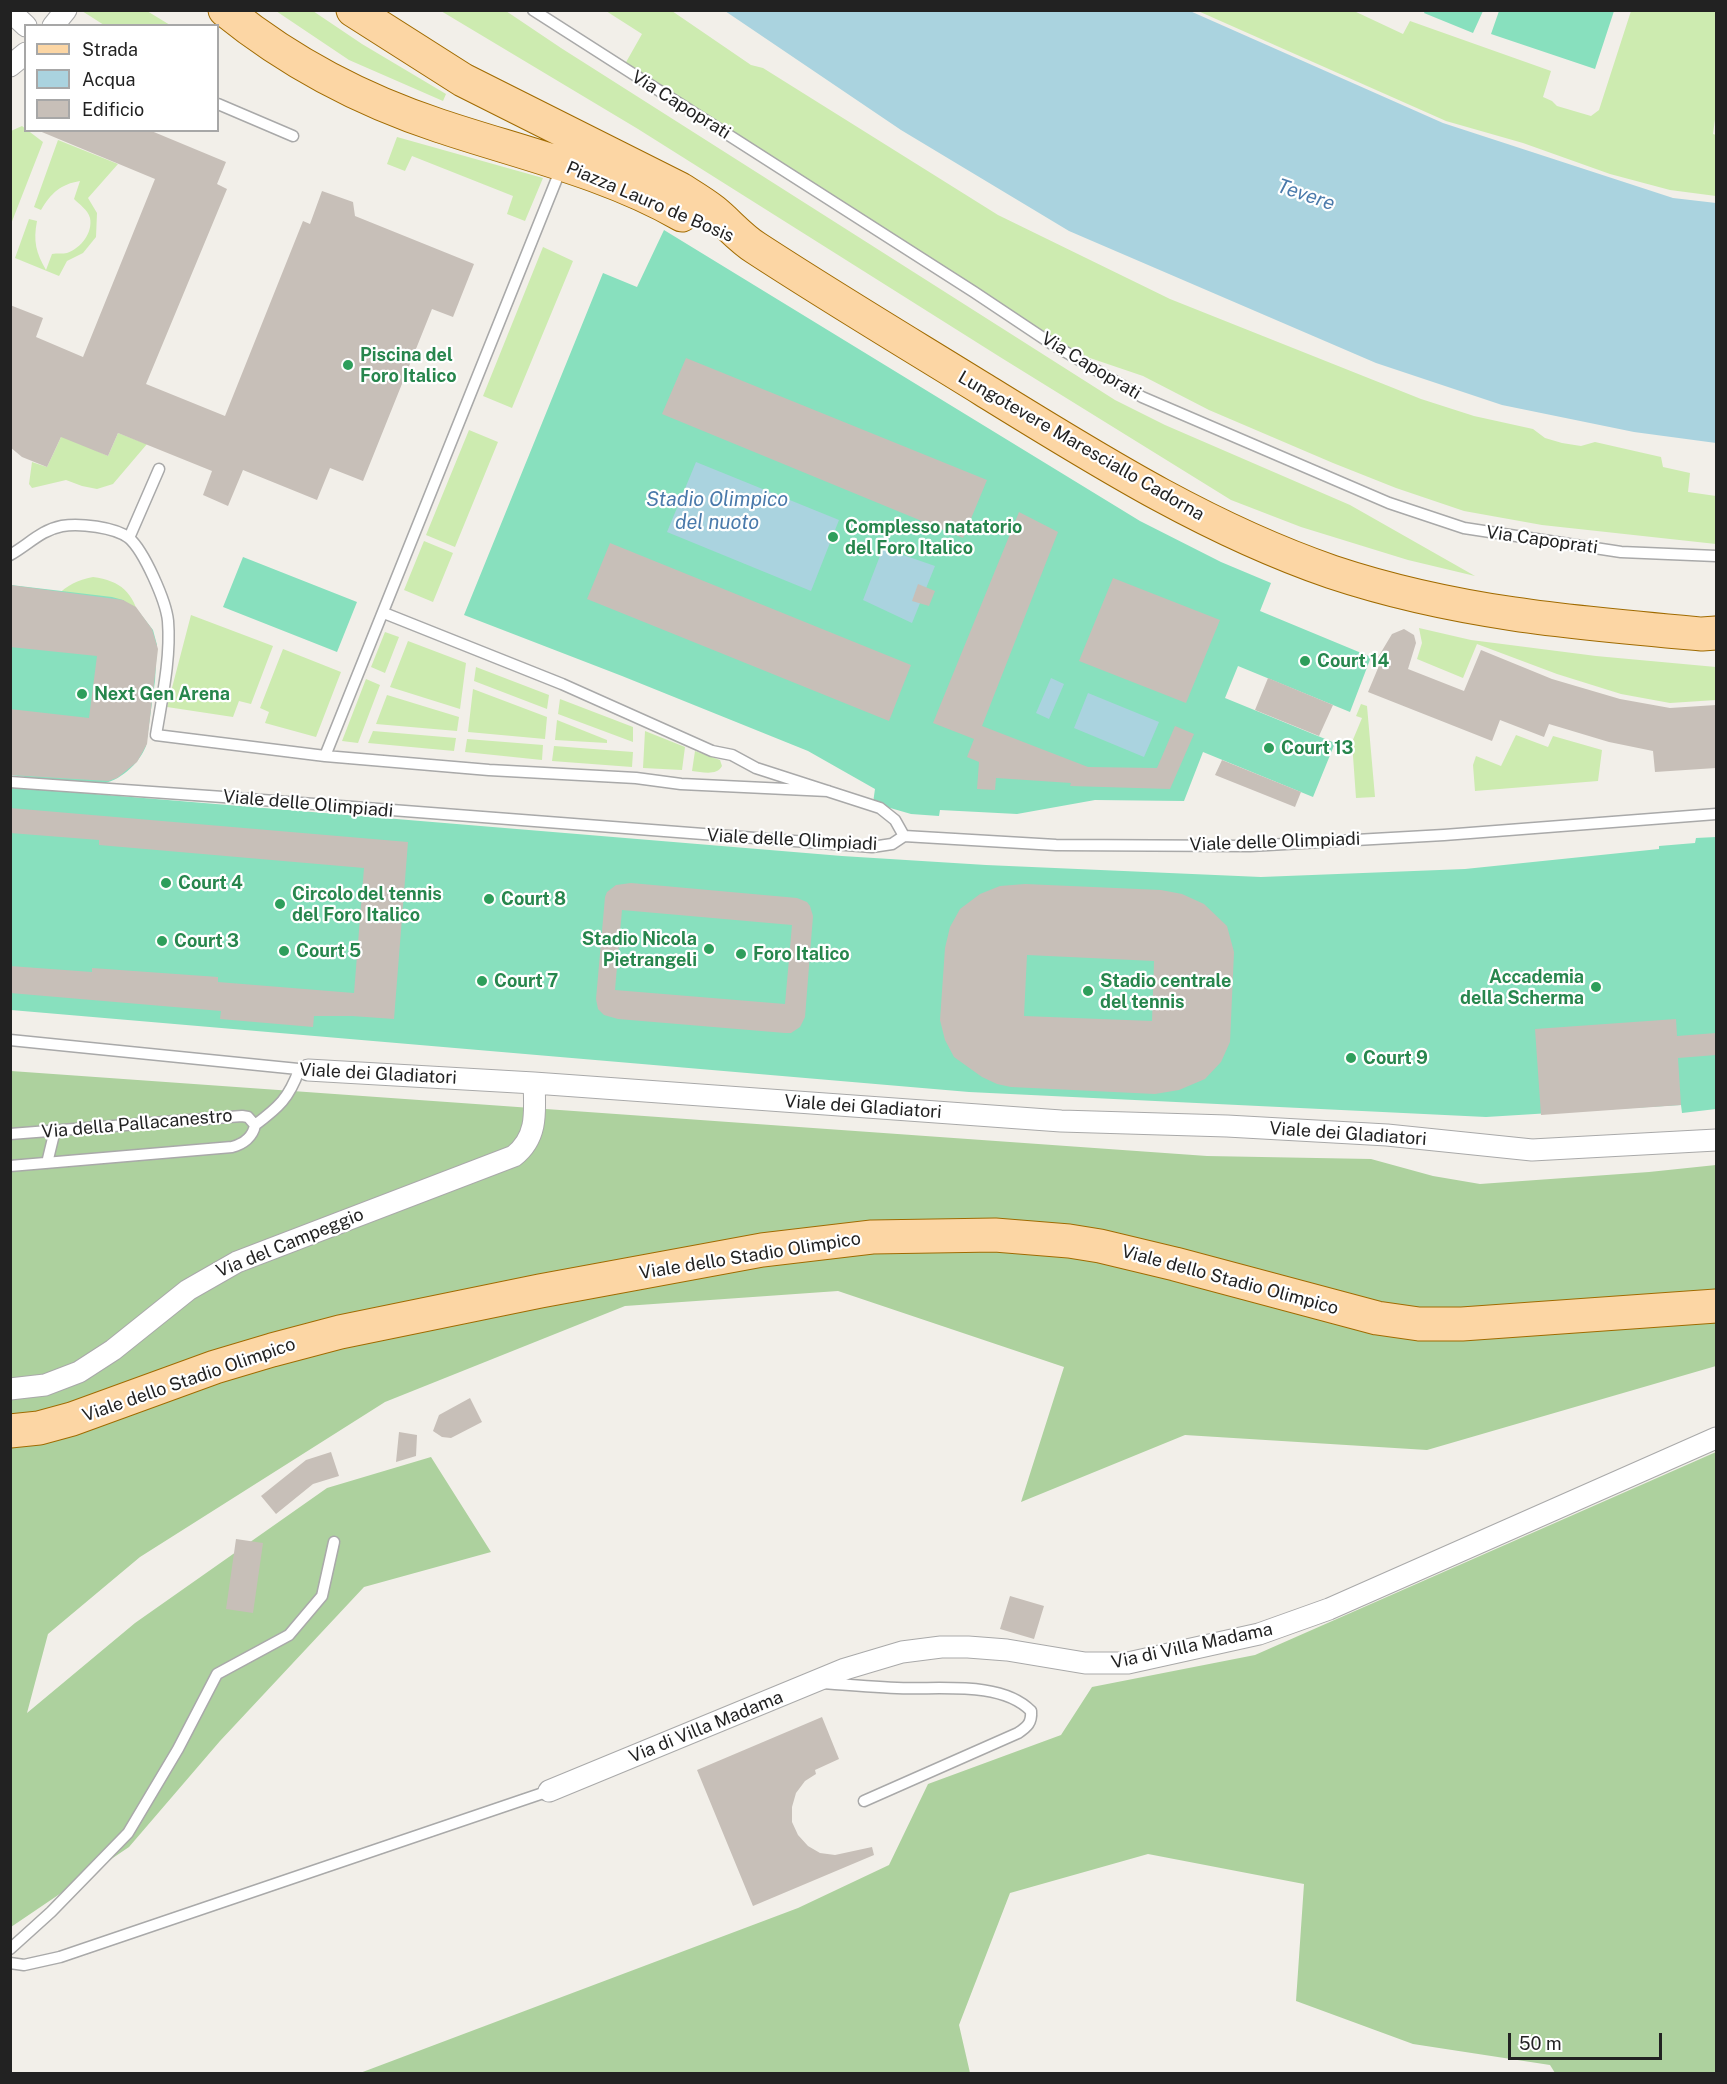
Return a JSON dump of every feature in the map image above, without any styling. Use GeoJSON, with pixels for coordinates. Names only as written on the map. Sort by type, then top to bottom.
{"type":"FeatureCollection","features":[{"type":"Feature","properties":{"kind":"main road","name":"Piazza Lauro de Bosis"},"geometry":{"type":"LineString","coordinates":[[225,10],[287,55],[346,88],[438,126],[563,164],[648,197],[702,226],[753,246]]}},
{"type":"Feature","properties":{"kind":"main road","name":"Piazza Lauro de Bosis"},"geometry":{"type":"LineString","coordinates":[[353,10],[463,80],[680,189],[713,210],[753,246]]}},
{"type":"Feature","properties":{"kind":"main road","name":"Lungotevere Maresciallo Cadorna"},"geometry":{"type":"LineString","coordinates":[[753,246],[1056,435],[1147,489],[1234,533],[1280,553],[1386,588],[1488,611],[1539,619],[1712,636]]}},
{"type":"Feature","properties":{"kind":"main road","name":"Viale dello Stadio Olimpico"},"geometry":{"type":"LineString","coordinates":[[10,1431],[39,1428],[72,1419],[223,1365],[340,1332],[540,1291],[762,1250],[872,1237],[995,1236],[1069,1241],[1175,1264],[1377,1318],[1419,1324],[1462,1324],[1716,1306]]}},
{"type":"Feature","properties":{"kind":"street"},"geometry":{"type":"LineString","coordinates":[[10,10],[24,24]]}},
{"type":"Feature","properties":{"kind":"street"},"geometry":{"type":"LineString","coordinates":[[55,24],[66,10]]}},
{"type":"Feature","properties":{"kind":"street"},"geometry":{"type":"LineString","coordinates":[[10,66],[24,54]]}},
{"type":"Feature","properties":{"kind":"street","name":"Viale dei Gladiatori"},"geometry":{"type":"LineString","coordinates":[[304,1070],[534,1083],[1061,1121],[1227,1126],[1387,1135],[1516,1150],[1711,1138]]}},
{"type":"Feature","properties":{"kind":"street","name":"Via del Campeggio"},"geometry":{"type":"LineString","coordinates":[[10,1389],[45,1385],[79,1372],[113,1350],[188,1290],[237,1262],[513,1156],[524,1146],[533,1131],[534,1083]]}},
{"type":"Feature","properties":{"kind":"street","name":"Via di Villa Madama"},"geometry":{"type":"LineString","coordinates":[[549,1791],[814,1682],[872,1660],[902,1652],[929,1648],[968,1647],[1000,1649],[1074,1662],[1108,1664],[1137,1661],[1260,1634],[1329,1609],[1716,1438]]}},
{"type":"Feature","properties":{"kind":"lane","name":"Via Capoprati"},"geometry":{"type":"LineString","coordinates":[[533,10],[1052,344],[1143,397],[1368,494],[1464,528],[1621,552],[1716,556]]}},
{"type":"Feature","properties":{"kind":"lane"},"geometry":{"type":"LineString","coordinates":[[219,104],[293,136]]}},
{"type":"Feature","properties":{"kind":"lane"},"geometry":{"type":"LineString","coordinates":[[325,756],[563,164]]}},
{"type":"Feature","properties":{"kind":"lane"},"geometry":{"type":"LineString","coordinates":[[129,538],[159,469]]}},
{"type":"Feature","properties":{"kind":"lane"},"geometry":{"type":"LineString","coordinates":[[10,555],[39,535],[62,526],[108,529],[129,538],[155,580],[168,618],[167,652],[156,735],[325,756],[489,770],[636,778],[681,784],[828,791]]}},
{"type":"Feature","properties":{"kind":"lane"},"geometry":{"type":"LineString","coordinates":[[384,612],[562,684],[712,751],[732,755],[756,768],[885,811],[895,820],[904,836]]}},
{"type":"Feature","properties":{"kind":"lane","name":"Viale delle Olimpiadi"},"geometry":{"type":"LineString","coordinates":[[10,782],[872,848],[892,844],[904,836],[1056,845],[1250,846],[1444,835],[1716,814]]}},
{"type":"Feature","properties":{"kind":"lane","name":"Viale dei Gladiatori"},"geometry":{"type":"LineString","coordinates":[[10,1040],[304,1070]]}},
{"type":"Feature","properties":{"kind":"lane"},"geometry":{"type":"LineString","coordinates":[[255,1125],[286,1099],[304,1070]]}},
{"type":"Feature","properties":{"kind":"lane","name":"Via della Pallacanestro"},"geometry":{"type":"LineString","coordinates":[[10,1134],[242,1116],[248,1117],[255,1125],[250,1136],[239,1145],[232,1147],[10,1166]]}},
{"type":"Feature","properties":{"kind":"lane"},"geometry":{"type":"LineString","coordinates":[[47,1162],[55,1130]]}},
{"type":"Feature","properties":{"kind":"lane"},"geometry":{"type":"LineString","coordinates":[[10,1949],[51,1912],[128,1833],[178,1749],[217,1674],[289,1635],[322,1596],[334,1542]]}},
{"type":"Feature","properties":{"kind":"lane"},"geometry":{"type":"LineString","coordinates":[[814,1682],[972,1690],[1017,1700],[1031,1711],[1032,1718],[1029,1724],[1018,1733],[864,1801]]}},
{"type":"Feature","properties":{"kind":"lane"},"geometry":{"type":"LineString","coordinates":[[10,1963],[24,1965],[60,1957],[549,1791]]}},
{"type":"Feature","properties":{"kind":"green space"},"geometry":{"type":"Polygon","coordinates":[[[1425,10],[1483,11],[1473,33],[1424,13],[1425,10]]]}},
{"type":"Feature","properties":{"kind":"green space"},"geometry":{"type":"Polygon","coordinates":[[[1499,10],[1614,11],[1595,69],[1491,34],[1499,10]]]}},
{"type":"Feature","properties":{"kind":"green space"},"geometry":{"type":"Polygon","coordinates":[[[82,11],[147,11],[168,24],[102,24],[82,11]]]}},
{"type":"Feature","properties":{"kind":"green space"},"geometry":{"type":"Polygon","coordinates":[[[276,11],[313,11],[362,44],[446,94],[443,101],[349,60],[276,11]]]}},
{"type":"Feature","properties":{"kind":"green space"},"geometry":{"type":"Polygon","coordinates":[[[441,11],[506,11],[1115,400],[1165,425],[1350,505],[1475,576],[1408,560],[1301,527],[1231,500],[638,129],[441,11]]]}},
{"type":"Feature","properties":{"kind":"green space"},"geometry":{"type":"Polygon","coordinates":[[[606,11],[672,11],[751,65],[763,68],[998,215],[1170,299],[1421,399],[1474,416],[1533,429],[1545,438],[1562,443],[1581,446],[1595,442],[1661,457],[1663,467],[1690,473],[1688,492],[1716,496],[1716,544],[1542,525],[1464,511],[1333,463],[1209,410],[1143,376],[1087,357],[1046,335],[625,64],[642,34],[606,11]]]}},
{"type":"Feature","properties":{"kind":"green space"},"geometry":{"type":"Polygon","coordinates":[[[1198,11],[1354,11],[1403,34],[1410,21],[1551,71],[1543,97],[1557,106],[1591,116],[1599,110],[1631,11],[1716,11],[1716,112],[1713,134],[1716,135],[1716,196],[1670,190],[1610,174],[1523,143],[1446,121],[1198,11]]]}},
{"type":"Feature","properties":{"kind":"green space"},"geometry":{"type":"Polygon","coordinates":[[[22,126],[24,132],[30,132],[43,142],[11,224],[11,131],[22,126]]]}},
{"type":"Feature","properties":{"kind":"green space"},"geometry":{"type":"Polygon","coordinates":[[[397,137],[543,178],[525,221],[507,214],[513,196],[412,156],[405,171],[387,164],[397,137]]]}},
{"type":"Feature","properties":{"kind":"green space"},"geometry":{"type":"Polygon","coordinates":[[[58,140],[118,164],[88,198],[97,213],[96,237],[83,253],[67,261],[59,276],[15,258],[29,219],[37,221],[36,247],[46,270],[52,254],[72,251],[81,244],[90,229],[89,215],[74,199],[80,181],[67,184],[57,190],[41,210],[34,207],[58,140]]]}},
{"type":"Feature","properties":{"kind":"green space","name":"Complesso natatorio del Foro Italico"},"geometry":{"type":"Polygon","coordinates":[[[664,230],[1140,521],[1221,562],[1271,583],[1260,611],[1371,657],[1350,712],[1238,666],[1225,698],[1335,743],[1313,797],[1203,752],[1184,801],[1095,800],[1017,814],[940,810],[939,816],[911,814],[873,803],[875,789],[808,751],[464,615],[603,273],[637,287],[664,230]]]}},
{"type":"Feature","properties":{"kind":"green space"},"geometry":{"type":"Polygon","coordinates":[[[543,247],[573,261],[512,408],[483,396],[543,247]]]}},
{"type":"Feature","properties":{"kind":"green space"},"geometry":{"type":"Polygon","coordinates":[[[469,430],[498,442],[455,547],[426,535],[469,430]]]}},
{"type":"Feature","properties":{"kind":"green space"},"geometry":{"type":"Polygon","coordinates":[[[118,433],[147,444],[113,484],[97,489],[66,480],[32,488],[29,484],[32,462],[47,467],[62,435],[108,456],[118,433]]]}},
{"type":"Feature","properties":{"kind":"green space"},"geometry":{"type":"Polygon","coordinates":[[[424,541],[453,553],[433,602],[404,590],[424,541]]]}},
{"type":"Feature","properties":{"kind":"green space"},"geometry":{"type":"Polygon","coordinates":[[[243,557],[357,602],[337,652],[223,607],[243,557]]]}},
{"type":"Feature","properties":{"kind":"green space"},"geometry":{"type":"Polygon","coordinates":[[[93,577],[111,581],[124,590],[134,602],[140,620],[56,596],[73,583],[93,577]]]}},
{"type":"Feature","properties":{"kind":"green space","name":"Next Gen Arena"},"geometry":{"type":"Polygon","coordinates":[[[11,585],[123,600],[139,612],[153,630],[157,645],[155,681],[146,746],[139,759],[114,780],[100,784],[79,784],[11,775],[11,585]]]}},
{"type":"Feature","properties":{"kind":"green space"},"geometry":{"type":"Polygon","coordinates":[[[191,615],[273,646],[251,704],[239,701],[233,717],[167,707],[191,615]]]}},
{"type":"Feature","properties":{"kind":"green space"},"geometry":{"type":"Polygon","coordinates":[[[1419,628],[1471,640],[1596,656],[1716,667],[1716,700],[1670,703],[1621,694],[1557,674],[1477,644],[1463,678],[1417,659],[1422,643],[1419,628]]]}},
{"type":"Feature","properties":{"kind":"green space"},"geometry":{"type":"Polygon","coordinates":[[[385,632],[399,637],[385,673],[371,667],[385,632]]]}},
{"type":"Feature","properties":{"kind":"green space"},"geometry":{"type":"Polygon","coordinates":[[[408,641],[466,663],[460,709],[390,687],[408,641]]]}},
{"type":"Feature","properties":{"kind":"green space"},"geometry":{"type":"Polygon","coordinates":[[[283,649],[341,672],[316,737],[265,723],[269,712],[260,708],[283,649]]]}},
{"type":"Feature","properties":{"kind":"green space"},"geometry":{"type":"Polygon","coordinates":[[[476,667],[549,695],[547,709],[474,681],[476,667]]]}},
{"type":"Feature","properties":{"kind":"green space"},"geometry":{"type":"Polygon","coordinates":[[[366,679],[380,685],[358,743],[342,741],[366,679]]]}},
{"type":"Feature","properties":{"kind":"green space"},"geometry":{"type":"Polygon","coordinates":[[[473,689],[547,717],[545,739],[468,732],[473,689]]]}},
{"type":"Feature","properties":{"kind":"green space"},"geometry":{"type":"Polygon","coordinates":[[[387,695],[459,717],[457,731],[376,724],[387,695]]]}},
{"type":"Feature","properties":{"kind":"green space"},"geometry":{"type":"Polygon","coordinates":[[[560,699],[633,727],[633,742],[558,714],[560,699]]]}},
{"type":"Feature","properties":{"kind":"green space"},"geometry":{"type":"Polygon","coordinates":[[[1361,704],[1367,706],[1375,797],[1356,798],[1352,742],[1362,718],[1356,716],[1361,704]]]}},
{"type":"Feature","properties":{"kind":"green space"},"geometry":{"type":"Polygon","coordinates":[[[557,720],[607,740],[607,743],[555,740],[557,720]]]}},
{"type":"Feature","properties":{"kind":"green space"},"geometry":{"type":"Polygon","coordinates":[[[373,731],[456,738],[454,751],[368,743],[373,731]]]}},
{"type":"Feature","properties":{"kind":"green space"},"geometry":{"type":"Polygon","coordinates":[[[645,731],[685,747],[682,770],[643,768],[645,731]]]}},
{"type":"Feature","properties":{"kind":"green space"},"geometry":{"type":"Polygon","coordinates":[[[1516,735],[1548,747],[1553,736],[1602,750],[1598,781],[1475,791],[1473,765],[1476,756],[1501,766],[1516,735]]]}},
{"type":"Feature","properties":{"kind":"green space"},"geometry":{"type":"Polygon","coordinates":[[[467,739],[543,745],[542,760],[465,752],[467,739]]]}},
{"type":"Feature","properties":{"kind":"green space"},"geometry":{"type":"Polygon","coordinates":[[[554,746],[633,752],[632,767],[552,761],[554,746]]]}},
{"type":"Feature","properties":{"kind":"green space"},"geometry":{"type":"Polygon","coordinates":[[[695,751],[720,760],[722,766],[713,772],[692,771],[695,751]]]}},
{"type":"Feature","properties":{"kind":"green space","name":"Foro Italico"},"geometry":{"type":"Polygon","coordinates":[[[11,787],[842,856],[1261,877],[1465,869],[1659,849],[1659,846],[1695,843],[1696,838],[1716,837],[1716,1109],[1682,1113],[1681,1105],[1486,1117],[969,1092],[11,1010],[11,787]]]}},
{"type":"Feature","properties":{"kind":"green space"},"geometry":{"type":"Polygon","coordinates":[[[11,1071],[1207,1156],[1371,1159],[1433,1176],[1480,1184],[1716,1165],[1716,1366],[1427,1450],[1185,1435],[1021,1502],[1064,1367],[838,1291],[625,1306],[385,1402],[140,1557],[48,1634],[27,1713],[135,1623],[327,1488],[431,1457],[491,1552],[364,1587],[220,1741],[129,1847],[11,1927],[11,1071]]]}},
{"type":"Feature","properties":{"kind":"green space"},"geometry":{"type":"Polygon","coordinates":[[[1716,1452],[1716,2073],[1555,2073],[1550,2065],[1413,2044],[1296,2001],[1304,1884],[1148,1854],[1010,1893],[959,2025],[970,2073],[360,2073],[798,1908],[889,1865],[928,1784],[1061,1735],[1092,1687],[1255,1655],[1716,1452]]]}},
{"type":"Feature","properties":{"kind":"water","name":"Tevere"},"geometry":{"type":"Polygon","coordinates":[[[725,11],[1190,11],[1443,123],[1673,198],[1716,203],[1716,443],[1634,432],[1502,405],[1376,363],[1069,231],[901,130],[725,11]]]}},
{"type":"Feature","properties":{"kind":"water","name":"Stadio Olimpico del nuoto"},"geometry":{"type":"Polygon","coordinates":[[[696,462],[839,520],[811,591],[667,532],[696,462]]]}},
{"type":"Feature","properties":{"kind":"water"},"geometry":{"type":"Polygon","coordinates":[[[883,548],[935,566],[912,623],[863,600],[883,548]]]}},
{"type":"Feature","properties":{"kind":"water"},"geometry":{"type":"Polygon","coordinates":[[[1051,678],[1064,684],[1049,719],[1036,713],[1051,678]]]}},
{"type":"Feature","properties":{"kind":"water"},"geometry":{"type":"Polygon","coordinates":[[[1088,693],[1159,722],[1144,757],[1074,728],[1088,693]]]}},
{"type":"Feature","properties":{"kind":"building"},"geometry":{"type":"Polygon","coordinates":[[[42,132],[154,132],[226,162],[217,184],[227,189],[146,384],[225,416],[303,221],[310,224],[322,191],[353,202],[355,216],[474,264],[453,317],[432,309],[363,481],[330,468],[317,500],[243,470],[228,506],[203,495],[212,471],[118,433],[108,456],[61,437],[47,467],[22,457],[10,447],[10,305],[43,318],[36,337],[83,357],[155,179],[42,132]]]}},
{"type":"Feature","properties":{"kind":"building"},"geometry":{"type":"Polygon","coordinates":[[[686,358],[987,480],[963,538],[662,414],[686,358]]]}},
{"type":"Feature","properties":{"kind":"building"},"geometry":{"type":"Polygon","coordinates":[[[1019,512],[1058,532],[982,726],[1088,767],[1157,768],[1175,726],[1194,734],[1170,789],[1070,786],[1071,783],[996,778],[995,790],[977,789],[979,762],[967,757],[974,739],[933,723],[1019,512]]]}},
{"type":"Feature","properties":{"kind":"building"},"geometry":{"type":"Polygon","coordinates":[[[610,543],[911,665],[889,721],[587,599],[610,543]]]}},
{"type":"Feature","properties":{"kind":"building"},"geometry":{"type":"Polygon","coordinates":[[[1113,578],[1220,620],[1186,703],[1079,661],[1113,578]]]}},
{"type":"Feature","properties":{"kind":"building"},"geometry":{"type":"Polygon","coordinates":[[[918,584],[935,591],[929,606],[912,601],[918,584]]]}},
{"type":"Feature","properties":{"kind":"building","name":"Next Gen Arena"},"geometry":{"type":"Polygon","coordinates":[[[10,585],[123,600],[136,607],[152,629],[158,649],[147,744],[137,762],[117,778],[108,781],[10,775],[10,709],[89,718],[97,656],[10,647],[10,585]]]}},
{"type":"Feature","properties":{"kind":"building"},"geometry":{"type":"Polygon","coordinates":[[[1404,629],[1414,635],[1416,643],[1408,669],[1464,691],[1481,650],[1552,679],[1620,699],[1670,708],[1716,705],[1716,768],[1655,772],[1653,751],[1609,742],[1549,724],[1544,737],[1500,720],[1492,741],[1368,692],[1381,661],[1377,659],[1392,634],[1404,629]]]}},
{"type":"Feature","properties":{"kind":"building"},"geometry":{"type":"Polygon","coordinates":[[[1268,678],[1333,705],[1319,736],[1255,710],[1268,678]]]}},
{"type":"Feature","properties":{"kind":"building"},"geometry":{"type":"Polygon","coordinates":[[[1222,760],[1301,792],[1295,807],[1215,775],[1222,760]]]}},
{"type":"Feature","properties":{"kind":"building"},"geometry":{"type":"Polygon","coordinates":[[[10,808],[408,842],[394,1019],[314,1016],[313,1027],[220,1019],[221,1011],[10,993],[10,966],[92,972],[92,968],[218,977],[218,982],[354,993],[364,868],[99,845],[99,840],[10,833],[10,808]]]}},
{"type":"Feature","properties":{"kind":"building"},"geometry":{"type":"Polygon","coordinates":[[[631,883],[797,898],[807,902],[813,916],[805,1017],[800,1027],[791,1033],[785,1033],[618,1019],[604,1015],[598,1009],[596,999],[605,897],[607,892],[616,885],[631,883]],[[622,910],[615,990],[785,1004],[792,925],[622,910]]]}},
{"type":"Feature","properties":{"kind":"building","name":"Stadio centrale del tennis"},"geometry":{"type":"Polygon","coordinates":[[[1025,884],[1161,890],[1182,894],[1204,904],[1227,926],[1234,952],[1230,1042],[1221,1062],[1205,1079],[1179,1090],[1155,1094],[1011,1087],[982,1077],[954,1057],[945,1040],[940,1020],[945,948],[950,927],[960,909],[980,894],[1000,886],[1025,884]],[[1027,955],[1024,1016],[1152,1021],[1154,961],[1027,955]]]}},
{"type":"Feature","properties":{"kind":"building"},"geometry":{"type":"Polygon","coordinates":[[[1676,1019],[1677,1036],[1716,1033],[1716,1055],[1678,1058],[1681,1105],[1541,1115],[1535,1029],[1676,1019]]]}},
{"type":"Feature","properties":{"kind":"building"},"geometry":{"type":"Polygon","coordinates":[[[470,1398],[482,1422],[451,1438],[442,1437],[433,1431],[439,1415],[470,1398]]]}},
{"type":"Feature","properties":{"kind":"building"},"geometry":{"type":"Polygon","coordinates":[[[399,1432],[417,1435],[416,1456],[396,1462],[399,1432]]]}},
{"type":"Feature","properties":{"kind":"building"},"geometry":{"type":"Polygon","coordinates":[[[331,1452],[339,1476],[313,1484],[276,1514],[261,1496],[306,1460],[331,1452]]]}},
{"type":"Feature","properties":{"kind":"building"},"geometry":{"type":"Polygon","coordinates":[[[236,1539],[263,1543],[253,1613],[226,1609],[236,1539]]]}},
{"type":"Feature","properties":{"kind":"building"},"geometry":{"type":"Polygon","coordinates":[[[1010,1596],[1044,1606],[1034,1639],[1000,1629],[1010,1596]]]}},
{"type":"Feature","properties":{"kind":"building"},"geometry":{"type":"Polygon","coordinates":[[[822,1717],[839,1759],[815,1770],[816,1774],[805,1781],[796,1793],[792,1807],[792,1822],[798,1835],[808,1846],[820,1853],[835,1855],[872,1847],[874,1855],[753,1906],[697,1770],[822,1717]]]}},
{"type":"Feature","properties":{"kind":"place","name":"Piscina del Foro Italico"},"geometry":{"type":"Point","coordinates":[348,365]}},
{"type":"Feature","properties":{"kind":"place","name":"Complesso natatorio del Foro Italico"},"geometry":{"type":"Point","coordinates":[833,537]}},
{"type":"Feature","properties":{"kind":"place","name":"Court 14"},"geometry":{"type":"Point","coordinates":[1305,661]}},
{"type":"Feature","properties":{"kind":"place","name":"Next Gen Arena"},"geometry":{"type":"Point","coordinates":[82,694]}},
{"type":"Feature","properties":{"kind":"place","name":"Court 13"},"geometry":{"type":"Point","coordinates":[1269,748]}},
{"type":"Feature","properties":{"kind":"place","name":"Court 4"},"geometry":{"type":"Point","coordinates":[166,883]}},
{"type":"Feature","properties":{"kind":"place","name":"Court 8"},"geometry":{"type":"Point","coordinates":[489,899]}},
{"type":"Feature","properties":{"kind":"place","name":"Circolo del tennis del Foro Italico"},"geometry":{"type":"Point","coordinates":[280,904]}},
{"type":"Feature","properties":{"kind":"place","name":"Court 3"},"geometry":{"type":"Point","coordinates":[162,941]}},
{"type":"Feature","properties":{"kind":"place","name":"Stadio Nicola Pietrangeli"},"geometry":{"type":"Point","coordinates":[709,949]}},
{"type":"Feature","properties":{"kind":"place","name":"Court 5"},"geometry":{"type":"Point","coordinates":[284,951]}},
{"type":"Feature","properties":{"kind":"place","name":"Foro Italico"},"geometry":{"type":"Point","coordinates":[741,954]}},
{"type":"Feature","properties":{"kind":"place","name":"Court 7"},"geometry":{"type":"Point","coordinates":[482,981]}},
{"type":"Feature","properties":{"kind":"place","name":"Accademia della Scherma"},"geometry":{"type":"Point","coordinates":[1596,987]}},
{"type":"Feature","properties":{"kind":"place","name":"Stadio centrale del tennis"},"geometry":{"type":"Point","coordinates":[1088,991]}},
{"type":"Feature","properties":{"kind":"place","name":"Court 9"},"geometry":{"type":"Point","coordinates":[1351,1058]}}]}
